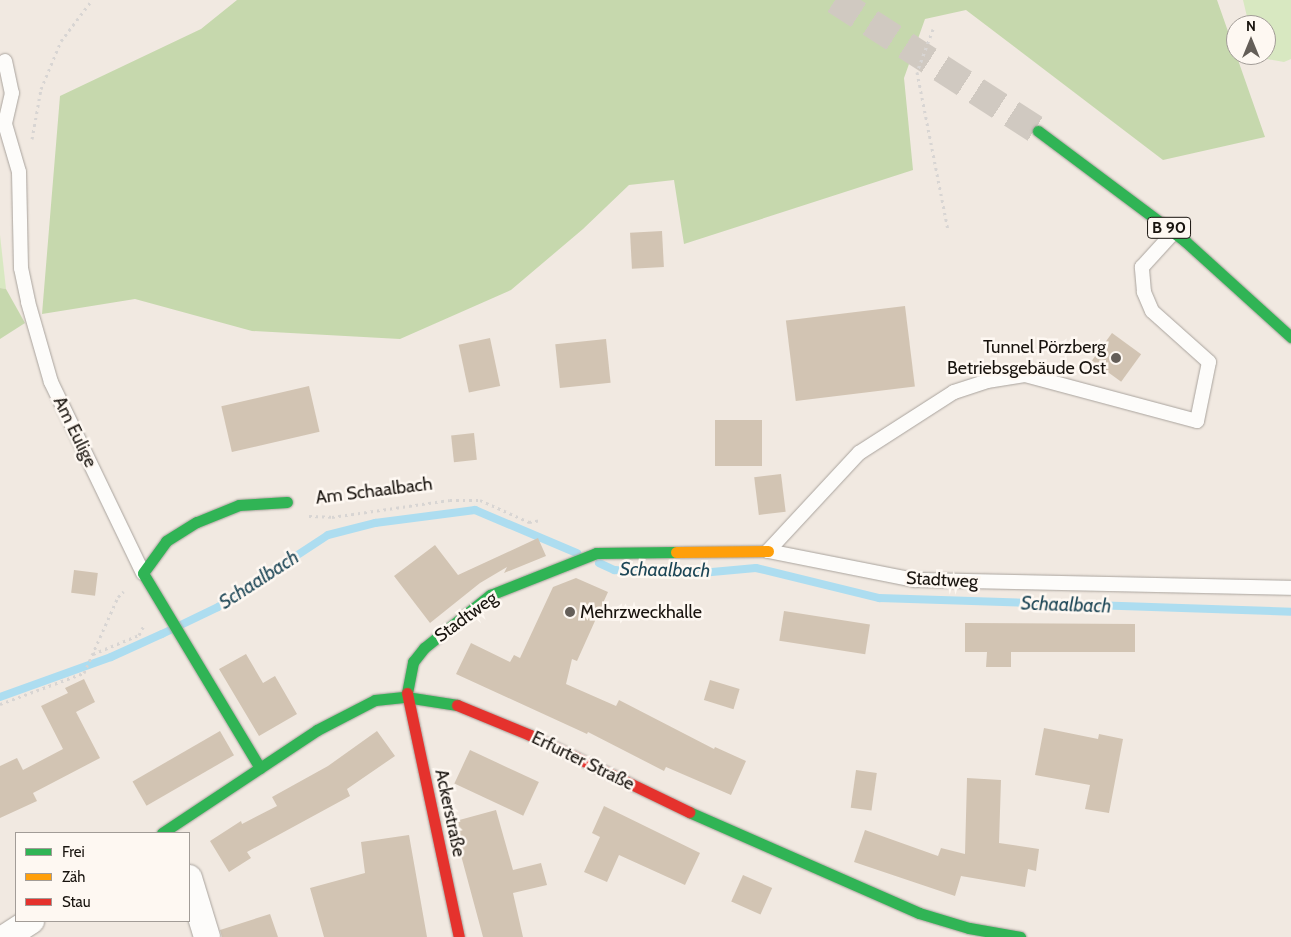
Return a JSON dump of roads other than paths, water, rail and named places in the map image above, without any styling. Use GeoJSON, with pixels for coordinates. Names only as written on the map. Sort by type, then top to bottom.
{"type":"FeatureCollection","features":[{"type":"Feature","properties":{"kind":"street","name":"B 90"},"geometry":{"type":"LineString","coordinates":[[1038,131],[1174,232],[1291,337]]}},
{"type":"Feature","properties":{"kind":"street"},"geometry":{"type":"LineString","coordinates":[[143,573],[166,541],[197,522],[239,505],[287,502]]}},
{"type":"Feature","properties":{"kind":"street","name":"Stadtweg"},"geometry":{"type":"LineString","coordinates":[[406,697],[413,662],[424,648],[490,595],[559,567],[596,553],[768,551]]}},
{"type":"Feature","properties":{"kind":"street","name":"Am Eulige"},"geometry":{"type":"LineString","coordinates":[[143,573],[178,637],[260,768]]}},
{"type":"Feature","properties":{"kind":"street","name":"Erfurter Straße"},"geometry":{"type":"LineString","coordinates":[[168,831],[317,730],[375,700],[406,697],[464,706],[820,873],[918,913],[970,933],[1020,937]]}},
{"type":"Feature","properties":{"kind":"street","name":"Ackerstraße"},"geometry":{"type":"LineString","coordinates":[[406,697],[459,937]]}},
{"type":"Feature","properties":{"kind":"street"},"geometry":{"type":"LineString","coordinates":[[190,881],[207,937]]}},
{"type":"Feature","properties":{"kind":"street"},"geometry":{"type":"LineString","coordinates":[[6,937],[29,922]]}},
{"type":"Feature","properties":{"kind":"lane","name":"Am Eulige"},"geometry":{"type":"LineString","coordinates":[[5,61],[12,93],[5,124],[19,172],[21,268],[28,302],[51,382],[143,573]]}},
{"type":"Feature","properties":{"kind":"lane"},"geometry":{"type":"LineString","coordinates":[[768,551],[859,453],[954,392],[987,381],[1025,375],[1197,421],[1209,362],[1152,311],[1144,292],[1142,267],[1174,232]]}},
{"type":"Feature","properties":{"kind":"lane","name":"Stadtweg"},"geometry":{"type":"LineString","coordinates":[[768,551],[915,580],[1291,588]]}},
{"type":"Feature","properties":{"kind":"waterway","name":"Schaalbach"},"geometry":{"type":"LineString","coordinates":[[0,697],[111,657],[162,634],[218,607],[328,535],[375,523],[475,510],[577,553]]}},
{"type":"Feature","properties":{"kind":"waterway","name":"Schaalbach"},"geometry":{"type":"LineString","coordinates":[[599,563],[614,570],[690,574],[756,568],[879,598],[1291,612]]}},
{"type":"Feature","properties":{"kind":"tunnel"},"geometry":{"type":"LineString","coordinates":[[835,0],[1038,131]]}},
{"type":"Feature","properties":{"kind":"place","name":"Tunnel Pörzberg Betriebsgebäude Ost"},"geometry":{"type":"Point","coordinates":[1116,358]}},
{"type":"Feature","properties":{"kind":"place","name":"Mehrzweckhalle"},"geometry":{"type":"Point","coordinates":[570,612]}}]}
